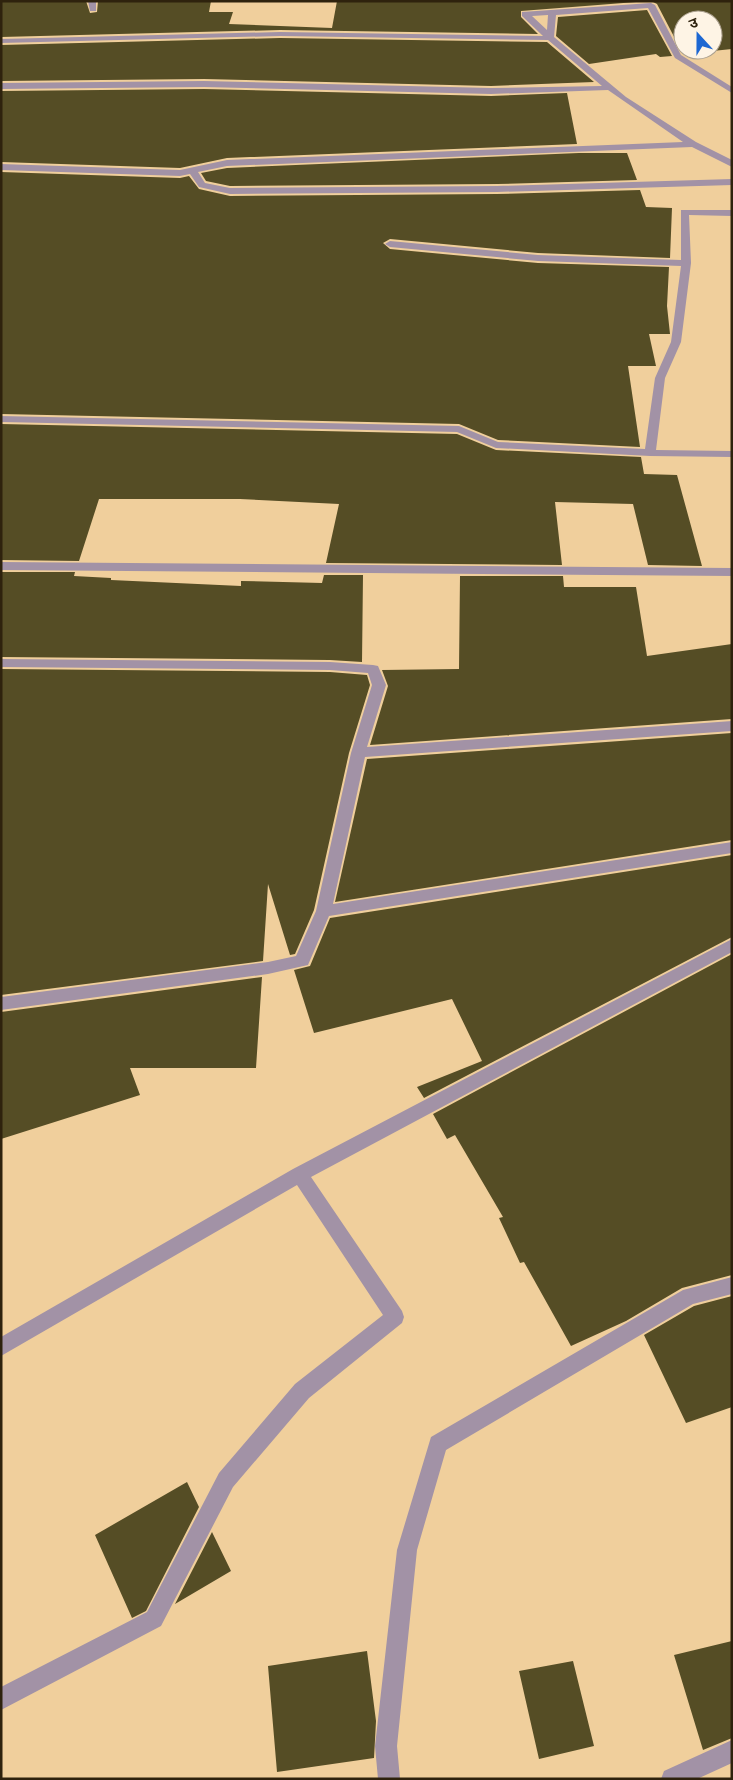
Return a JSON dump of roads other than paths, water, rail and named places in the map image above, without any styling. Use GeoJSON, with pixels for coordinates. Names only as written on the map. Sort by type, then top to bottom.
{"type":"FeatureCollection","features":[{"type":"Feature","properties":{"kind":"street"},"geometry":{"type":"LineString","coordinates":[[732,91],[678,56],[652,3],[525,14],[608,88],[693,144],[732,164]]}},
{"type":"Feature","properties":{"kind":"street"},"geometry":{"type":"LineString","coordinates":[[550,38],[552,13]]}},
{"type":"Feature","properties":{"kind":"street"},"geometry":{"type":"LineString","coordinates":[[1,41],[303,34],[419,34],[506,41],[550,38]]}},
{"type":"Feature","properties":{"kind":"street"},"geometry":{"type":"LineString","coordinates":[[1,86],[204,84],[491,91],[608,88]]}},
{"type":"Feature","properties":{"kind":"street"},"geometry":{"type":"LineString","coordinates":[[1,167],[180,173],[227,163],[693,144]]}},
{"type":"Feature","properties":{"kind":"street"},"geometry":{"type":"LineString","coordinates":[[192,170],[202,185],[230,192],[497,189],[732,182]]}},
{"type":"Feature","properties":{"kind":"street"},"geometry":{"type":"LineString","coordinates":[[650,453],[660,378],[676,342],[686,263],[684,212],[732,213]]}},
{"type":"Feature","properties":{"kind":"street"},"geometry":{"type":"LineString","coordinates":[[390,244],[538,258],[686,263]]}},
{"type":"Feature","properties":{"kind":"street"},"geometry":{"type":"LineString","coordinates":[[1,419],[459,429],[496,445],[650,453],[732,454]]}},
{"type":"Feature","properties":{"kind":"street"},"geometry":{"type":"LineString","coordinates":[[1,566],[732,572]]}},
{"type":"Feature","properties":{"kind":"street"},"geometry":{"type":"LineString","coordinates":[[1,663],[330,666],[373,669],[378,685],[358,752],[324,911],[302,961],[268,968],[1,1004]]}},
{"type":"Feature","properties":{"kind":"street"},"geometry":{"type":"LineString","coordinates":[[358,752],[732,726]]}},
{"type":"Feature","properties":{"kind":"street"},"geometry":{"type":"LineString","coordinates":[[324,911],[732,847]]}},
{"type":"Feature","properties":{"kind":"street"},"geometry":{"type":"LineString","coordinates":[[1,1347],[299,1174],[732,945]]}},
{"type":"Feature","properties":{"kind":"street"},"geometry":{"type":"LineString","coordinates":[[1,1699],[154,1619],[226,1480],[302,1391],[395,1317],[299,1174]]}},
{"type":"Feature","properties":{"kind":"street"},"geometry":{"type":"LineString","coordinates":[[390,1779],[386,1746],[407,1550],[438,1444],[689,1296],[732,1285]]}},
{"type":"Feature","properties":{"kind":"street"},"geometry":{"type":"LineString","coordinates":[[672,1779],[732,1751]]}}]}
